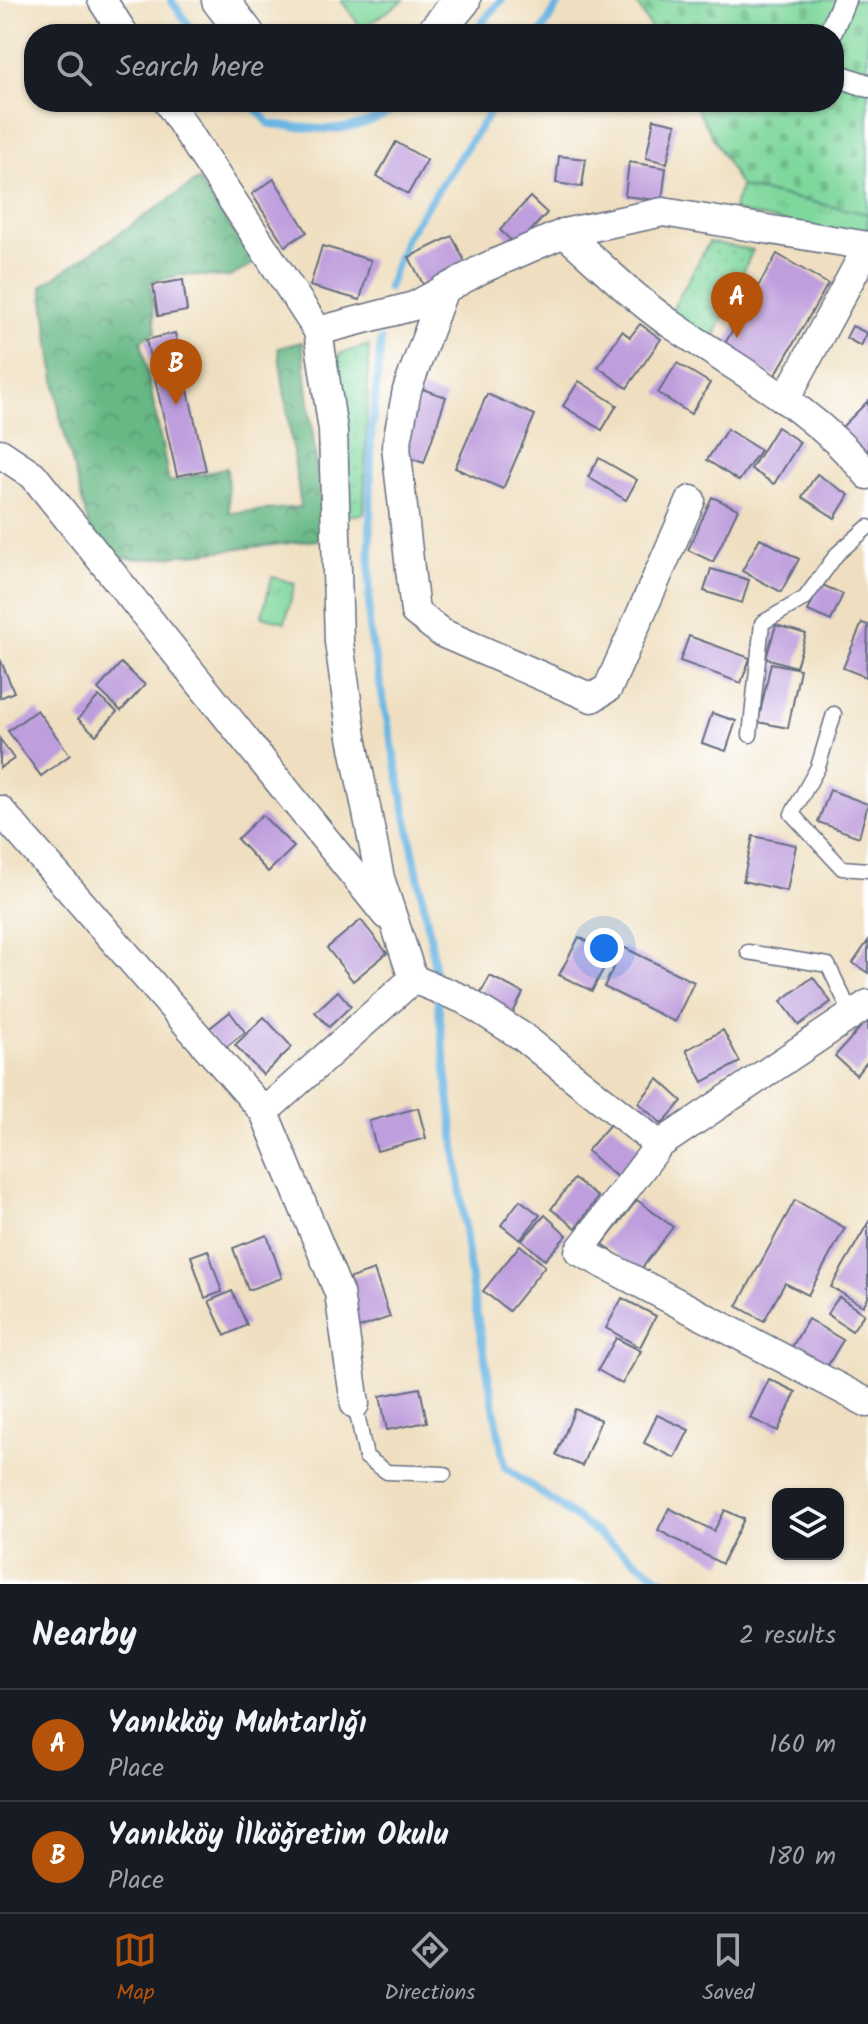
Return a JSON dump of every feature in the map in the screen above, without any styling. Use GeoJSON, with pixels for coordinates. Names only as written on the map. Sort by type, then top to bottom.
{"type":"FeatureCollection","features":[{"type":"Feature","properties":{"kind":"street"},"geometry":{"type":"LineString","coordinates":[[102,0],[118,24]]}},
{"type":"Feature","properties":{"kind":"street"},"geometry":{"type":"LineString","coordinates":[[220,0],[238,24]]}},
{"type":"Feature","properties":{"kind":"street"},"geometry":{"type":"LineString","coordinates":[[442,24],[462,0]]}},
{"type":"Feature","properties":{"kind":"street"},"geometry":{"type":"LineString","coordinates":[[834,24],[844,0]]}},
{"type":"Feature","properties":{"kind":"street"},"geometry":{"type":"LineString","coordinates":[[844,78],[868,86]]}},
{"type":"Feature","properties":{"kind":"street"},"geometry":{"type":"LineString","coordinates":[[175,112],[318,331],[333,430],[339,642],[352,737],[380,878],[416,981],[454,995],[523,1037],[659,1145]]}},
{"type":"Feature","properties":{"kind":"street"},"geometry":{"type":"LineString","coordinates":[[318,331],[414,306],[564,233],[663,212],[868,246],[785,400]]}},
{"type":"Feature","properties":{"kind":"street"},"geometry":{"type":"LineString","coordinates":[[564,233],[667,322],[785,400],[844,446],[868,475]]}},
{"type":"Feature","properties":{"kind":"street"},"geometry":{"type":"LineString","coordinates":[[444,289],[407,390],[396,447],[415,612],[442,633],[592,698],[608,688],[691,500]]}},
{"type":"Feature","properties":{"kind":"street"},"geometry":{"type":"LineString","coordinates":[[0,453],[33,475],[397,929]]}},
{"type":"Feature","properties":{"kind":"street"},"geometry":{"type":"LineString","coordinates":[[0,810],[264,1112],[339,1293],[355,1404]]}},
{"type":"Feature","properties":{"kind":"street"},"geometry":{"type":"LineString","coordinates":[[264,1112],[416,981]]}},
{"type":"Feature","properties":{"kind":"street"},"geometry":{"type":"LineString","coordinates":[[860,1009],[659,1145],[579,1251],[868,1403]]}},
{"type":"Feature","properties":{"kind":"lane"},"geometry":{"type":"LineString","coordinates":[[750,735],[762,623],[805,598],[837,554],[868,527]]}},
{"type":"Feature","properties":{"kind":"lane"},"geometry":{"type":"LineString","coordinates":[[834,714],[818,767],[792,814],[842,868],[868,870]]}},
{"type":"Feature","properties":{"kind":"lane"},"geometry":{"type":"LineString","coordinates":[[748,952],[828,965],[860,1009]]}},
{"type":"Feature","properties":{"kind":"lane"},"geometry":{"type":"LineString","coordinates":[[355,1404],[366,1457],[387,1472],[444,1474]]}},
{"type":"Feature","properties":{"kind":"green space"},"geometry":{"type":"Polygon","coordinates":[[[341,0],[404,0],[369,24],[358,24],[341,0]]]}},
{"type":"Feature","properties":{"kind":"green space"},"geometry":{"type":"Polygon","coordinates":[[[635,0],[868,0],[868,214],[741,187],[699,112],[844,112],[844,24],[648,24],[635,0]]]}},
{"type":"Feature","properties":{"kind":"green space"},"geometry":{"type":"Polygon","coordinates":[[[198,180],[255,263],[230,277],[182,275],[150,282],[156,332],[141,340],[169,482],[227,468],[229,513],[301,507],[278,348],[302,342],[325,539],[148,559],[121,558],[90,531],[60,416],[42,286],[198,180]]]}},
{"type":"Feature","properties":{"kind":"green space"},"geometry":{"type":"Polygon","coordinates":[[[741,187],[868,214],[868,239],[732,211],[741,187]]]}},
{"type":"Feature","properties":{"kind":"green space"},"geometry":{"type":"Polygon","coordinates":[[[709,242],[753,250],[711,344],[669,315],[709,242]]]}},
{"type":"Feature","properties":{"kind":"green space"},"geometry":{"type":"Polygon","coordinates":[[[369,345],[364,514],[346,516],[339,354],[369,345]]]}},
{"type":"Feature","properties":{"kind":"green space"},"geometry":{"type":"Polygon","coordinates":[[[272,577],[295,583],[285,622],[262,616],[272,577]]]}},
{"type":"Feature","properties":{"kind":"building"},"geometry":{"type":"Polygon","coordinates":[[[654,119],[676,124],[667,163],[646,158],[654,119]]]}},
{"type":"Feature","properties":{"kind":"building"},"geometry":{"type":"Polygon","coordinates":[[[396,142],[427,160],[408,194],[377,176],[396,142]]]}},
{"type":"Feature","properties":{"kind":"building"},"geometry":{"type":"Polygon","coordinates":[[[559,156],[586,159],[582,187],[556,183],[559,156]]]}},
{"type":"Feature","properties":{"kind":"building"},"geometry":{"type":"Polygon","coordinates":[[[629,162],[666,168],[662,201],[625,196],[629,162]]]}},
{"type":"Feature","properties":{"kind":"building"},"geometry":{"type":"Polygon","coordinates":[[[274,179],[307,232],[285,246],[252,194],[274,179]]]}},
{"type":"Feature","properties":{"kind":"building"},"geometry":{"type":"Polygon","coordinates":[[[530,197],[547,213],[517,246],[500,230],[530,197]]]}},
{"type":"Feature","properties":{"kind":"building"},"geometry":{"type":"Polygon","coordinates":[[[452,236],[467,266],[425,288],[409,257],[452,236]]]}},
{"type":"Feature","properties":{"kind":"building"},"geometry":{"type":"Polygon","coordinates":[[[322,246],[371,260],[360,300],[310,286],[322,246]]]}},
{"type":"Feature","properties":{"kind":"building"},"geometry":{"type":"Polygon","coordinates":[[[777,254],[828,284],[774,377],[724,345],[777,254]]]}},
{"type":"Feature","properties":{"kind":"building"},"geometry":{"type":"Polygon","coordinates":[[[183,280],[187,311],[158,316],[153,285],[183,280]]]}},
{"type":"Feature","properties":{"kind":"building"},"geometry":{"type":"Polygon","coordinates":[[[640,324],[661,339],[627,388],[598,367],[622,331],[630,337],[640,324]]]}},
{"type":"Feature","properties":{"kind":"building"},"geometry":{"type":"Polygon","coordinates":[[[852,326],[867,333],[861,346],[846,338],[852,326]]]}},
{"type":"Feature","properties":{"kind":"building"},"geometry":{"type":"Polygon","coordinates":[[[175,333],[206,470],[177,476],[146,340],[175,333]]]}},
{"type":"Feature","properties":{"kind":"building"},"geometry":{"type":"Polygon","coordinates":[[[677,363],[710,383],[691,414],[658,393],[677,363]]]}},
{"type":"Feature","properties":{"kind":"building"},"geometry":{"type":"Polygon","coordinates":[[[579,381],[617,405],[602,430],[563,406],[579,381]]]}},
{"type":"Feature","properties":{"kind":"building"},"geometry":{"type":"Polygon","coordinates":[[[422,389],[446,397],[424,463],[401,455],[422,389]]]}},
{"type":"Feature","properties":{"kind":"building"},"geometry":{"type":"Polygon","coordinates":[[[487,394],[535,415],[503,489],[455,468],[487,394]]]}},
{"type":"Feature","properties":{"kind":"building"},"geometry":{"type":"Polygon","coordinates":[[[868,401],[868,450],[863,455],[838,431],[868,401]]]}},
{"type":"Feature","properties":{"kind":"building"},"geometry":{"type":"Polygon","coordinates":[[[777,427],[800,442],[774,484],[751,469],[777,427]]]}},
{"type":"Feature","properties":{"kind":"building"},"geometry":{"type":"Polygon","coordinates":[[[727,429],[760,450],[739,481],[707,460],[727,429]]]}},
{"type":"Feature","properties":{"kind":"building"},"geometry":{"type":"Polygon","coordinates":[[[599,458],[637,480],[626,500],[588,477],[599,458]]]}},
{"type":"Feature","properties":{"kind":"building"},"geometry":{"type":"Polygon","coordinates":[[[817,474],[849,495],[835,518],[802,497],[817,474]]]}},
{"type":"Feature","properties":{"kind":"building"},"geometry":{"type":"Polygon","coordinates":[[[712,497],[738,509],[713,562],[688,550],[712,497]]]}},
{"type":"Feature","properties":{"kind":"building"},"geometry":{"type":"Polygon","coordinates":[[[760,538],[799,559],[781,592],[742,571],[760,538]]]}},
{"type":"Feature","properties":{"kind":"building"},"geometry":{"type":"Polygon","coordinates":[[[711,569],[749,580],[742,603],[704,591],[711,569]]]}},
{"type":"Feature","properties":{"kind":"building"},"geometry":{"type":"Polygon","coordinates":[[[820,584],[843,594],[831,621],[808,611],[820,584]]]}},
{"type":"Feature","properties":{"kind":"building"},"geometry":{"type":"Polygon","coordinates":[[[862,623],[868,625],[866,677],[843,668],[862,623]]]}},
{"type":"Feature","properties":{"kind":"building"},"geometry":{"type":"Polygon","coordinates":[[[776,625],[806,634],[796,667],[766,658],[776,625]]]}},
{"type":"Feature","properties":{"kind":"building"},"geometry":{"type":"Polygon","coordinates":[[[689,636],[750,658],[741,683],[680,661],[689,636]]]}},
{"type":"Feature","properties":{"kind":"building"},"geometry":{"type":"Polygon","coordinates":[[[0,659],[14,692],[0,698],[0,659]]]}},
{"type":"Feature","properties":{"kind":"building"},"geometry":{"type":"Polygon","coordinates":[[[121,663],[145,685],[121,711],[98,689],[121,663]]]}},
{"type":"Feature","properties":{"kind":"building"},"geometry":{"type":"Polygon","coordinates":[[[771,663],[800,669],[788,728],[758,722],[771,663]]]}},
{"type":"Feature","properties":{"kind":"building"},"geometry":{"type":"Polygon","coordinates":[[[99,696],[117,712],[96,735],[78,719],[99,696]]]}},
{"type":"Feature","properties":{"kind":"building"},"geometry":{"type":"Polygon","coordinates":[[[37,710],[70,755],[41,776],[8,731],[37,710]]]}},
{"type":"Feature","properties":{"kind":"building"},"geometry":{"type":"Polygon","coordinates":[[[712,713],[736,721],[726,751],[702,743],[712,713]]]}},
{"type":"Feature","properties":{"kind":"building"},"geometry":{"type":"Polygon","coordinates":[[[0,739],[14,759],[0,768],[0,739]]]}},
{"type":"Feature","properties":{"kind":"building"},"geometry":{"type":"Polygon","coordinates":[[[830,790],[868,804],[859,837],[818,822],[830,790]]]}},
{"type":"Feature","properties":{"kind":"building"},"geometry":{"type":"Polygon","coordinates":[[[262,815],[294,847],[268,872],[237,839],[262,815]]]}},
{"type":"Feature","properties":{"kind":"building"},"geometry":{"type":"Polygon","coordinates":[[[753,836],[796,845],[787,891],[743,881],[753,836]]]}},
{"type":"Feature","properties":{"kind":"building"},"geometry":{"type":"Polygon","coordinates":[[[361,920],[387,953],[353,981],[327,948],[361,920]]]}},
{"type":"Feature","properties":{"kind":"building"},"geometry":{"type":"Polygon","coordinates":[[[579,937],[611,954],[592,991],[559,975],[579,937]]]}},
{"type":"Feature","properties":{"kind":"building"},"geometry":{"type":"Polygon","coordinates":[[[868,941],[868,973],[853,963],[868,941]]]}},
{"type":"Feature","properties":{"kind":"building"},"geometry":{"type":"Polygon","coordinates":[[[623,947],[694,982],[675,1022],[604,987],[623,947]]]}},
{"type":"Feature","properties":{"kind":"building"},"geometry":{"type":"Polygon","coordinates":[[[490,976],[523,993],[511,1017],[477,1000],[490,976]]]}},
{"type":"Feature","properties":{"kind":"building"},"geometry":{"type":"Polygon","coordinates":[[[813,977],[831,1002],[799,1025],[781,1001],[813,977]]]}},
{"type":"Feature","properties":{"kind":"building"},"geometry":{"type":"Polygon","coordinates":[[[338,991],[351,1006],[329,1027],[315,1012],[338,991]]]}},
{"type":"Feature","properties":{"kind":"building"},"geometry":{"type":"Polygon","coordinates":[[[230,1012],[245,1032],[221,1051],[206,1031],[230,1012]]]}},
{"type":"Feature","properties":{"kind":"building"},"geometry":{"type":"Polygon","coordinates":[[[264,1017],[292,1047],[263,1075],[235,1045],[264,1017]]]}},
{"type":"Feature","properties":{"kind":"building"},"geometry":{"type":"Polygon","coordinates":[[[868,1019],[868,1061],[856,1075],[835,1056],[868,1019]]]}},
{"type":"Feature","properties":{"kind":"building"},"geometry":{"type":"Polygon","coordinates":[[[723,1030],[740,1062],[703,1082],[686,1050],[723,1030]]]}},
{"type":"Feature","properties":{"kind":"building"},"geometry":{"type":"Polygon","coordinates":[[[658,1079],[682,1101],[662,1124],[638,1103],[658,1079]]]}},
{"type":"Feature","properties":{"kind":"building"},"geometry":{"type":"Polygon","coordinates":[[[418,1108],[426,1138],[377,1151],[369,1121],[418,1108]]]}},
{"type":"Feature","properties":{"kind":"building"},"geometry":{"type":"Polygon","coordinates":[[[611,1123],[642,1150],[618,1178],[587,1151],[611,1123]]]}},
{"type":"Feature","properties":{"kind":"building"},"geometry":{"type":"Polygon","coordinates":[[[574,1179],[598,1197],[576,1228],[551,1209],[574,1179]]]}},
{"type":"Feature","properties":{"kind":"building"},"geometry":{"type":"Polygon","coordinates":[[[520,1200],[540,1215],[520,1240],[501,1225],[520,1200]]]}},
{"type":"Feature","properties":{"kind":"building"},"geometry":{"type":"Polygon","coordinates":[[[637,1200],[673,1227],[639,1272],[603,1244],[637,1200]]]}},
{"type":"Feature","properties":{"kind":"building"},"geometry":{"type":"Polygon","coordinates":[[[795,1200],[845,1228],[808,1295],[785,1283],[764,1321],[737,1306],[795,1200]]]}},
{"type":"Feature","properties":{"kind":"building"},"geometry":{"type":"Polygon","coordinates":[[[545,1215],[567,1235],[545,1260],[522,1240],[545,1215]]]}},
{"type":"Feature","properties":{"kind":"building"},"geometry":{"type":"Polygon","coordinates":[[[868,1223],[868,1298],[863,1306],[831,1287],[868,1223]]]}},
{"type":"Feature","properties":{"kind":"building"},"geometry":{"type":"Polygon","coordinates":[[[267,1235],[282,1278],[248,1290],[233,1248],[267,1235]]]}},
{"type":"Feature","properties":{"kind":"building"},"geometry":{"type":"Polygon","coordinates":[[[520,1245],[545,1266],[509,1311],[483,1291],[520,1245]]]}},
{"type":"Feature","properties":{"kind":"building"},"geometry":{"type":"Polygon","coordinates":[[[208,1250],[222,1292],[205,1298],[191,1256],[208,1250]]]}},
{"type":"Feature","properties":{"kind":"building"},"geometry":{"type":"Polygon","coordinates":[[[374,1270],[390,1317],[356,1329],[340,1282],[374,1270]]]}},
{"type":"Feature","properties":{"kind":"building"},"geometry":{"type":"Polygon","coordinates":[[[232,1291],[247,1325],[225,1336],[209,1301],[232,1291]]]}},
{"type":"Feature","properties":{"kind":"building"},"geometry":{"type":"Polygon","coordinates":[[[839,1297],[864,1314],[852,1331],[827,1314],[839,1297]]]}},
{"type":"Feature","properties":{"kind":"building"},"geometry":{"type":"Polygon","coordinates":[[[622,1298],[656,1316],[640,1347],[606,1328],[622,1298]]]}},
{"type":"Feature","properties":{"kind":"building"},"geometry":{"type":"Polygon","coordinates":[[[808,1319],[843,1340],[822,1375],[788,1354],[808,1319]]]}},
{"type":"Feature","properties":{"kind":"building"},"geometry":{"type":"Polygon","coordinates":[[[616,1338],[641,1351],[622,1384],[598,1370],[616,1338]]]}},
{"type":"Feature","properties":{"kind":"building"},"geometry":{"type":"Polygon","coordinates":[[[769,1379],[796,1392],[778,1431],[750,1418],[769,1379]]]}},
{"type":"Feature","properties":{"kind":"building"},"geometry":{"type":"Polygon","coordinates":[[[420,1388],[427,1422],[387,1430],[380,1396],[420,1388]]]}},
{"type":"Feature","properties":{"kind":"building"},"geometry":{"type":"Polygon","coordinates":[[[575,1409],[601,1420],[582,1466],[556,1455],[575,1409]]]}},
{"type":"Feature","properties":{"kind":"building"},"geometry":{"type":"Polygon","coordinates":[[[657,1415],[689,1430],[675,1458],[644,1443],[657,1415]]]}},
{"type":"Feature","properties":{"kind":"building"},"geometry":{"type":"Polygon","coordinates":[[[669,1508],[714,1531],[725,1510],[744,1519],[722,1564],[658,1530],[669,1508]]]}},
{"type":"Feature","properties":{"kind":"waterway"},"geometry":{"type":"LineString","coordinates":[[171,0],[188,24]]}},
{"type":"Feature","properties":{"kind":"waterway"},"geometry":{"type":"LineString","coordinates":[[481,24],[501,0]]}},
{"type":"Feature","properties":{"kind":"waterway"},"geometry":{"type":"LineString","coordinates":[[546,24],[561,0]]}},
{"type":"Feature","properties":{"kind":"waterway"},"geometry":{"type":"LineString","coordinates":[[259,112],[270,124],[325,129],[355,126],[389,112]]}},
{"type":"Feature","properties":{"kind":"waterway"},"geometry":{"type":"LineString","coordinates":[[388,288],[406,237],[490,112]]}},
{"type":"Feature","properties":{"kind":"waterway"},"geometry":{"type":"LineString","coordinates":[[381,341],[371,438],[369,628],[431,941],[436,981]]}},
{"type":"Feature","properties":{"kind":"waterway"},"geometry":{"type":"LineString","coordinates":[[437,994],[472,1288],[505,1467],[668,1584]]}},
{"type":"Feature","properties":{"kind":"place","name":"Yanıkköy Muhtarlığı"},"geometry":{"type":"Point","coordinates":[737,338]}},
{"type":"Feature","properties":{"kind":"place","name":"Yanıkköy İlköğretim Okulu"},"geometry":{"type":"Point","coordinates":[176,405]}}]}
